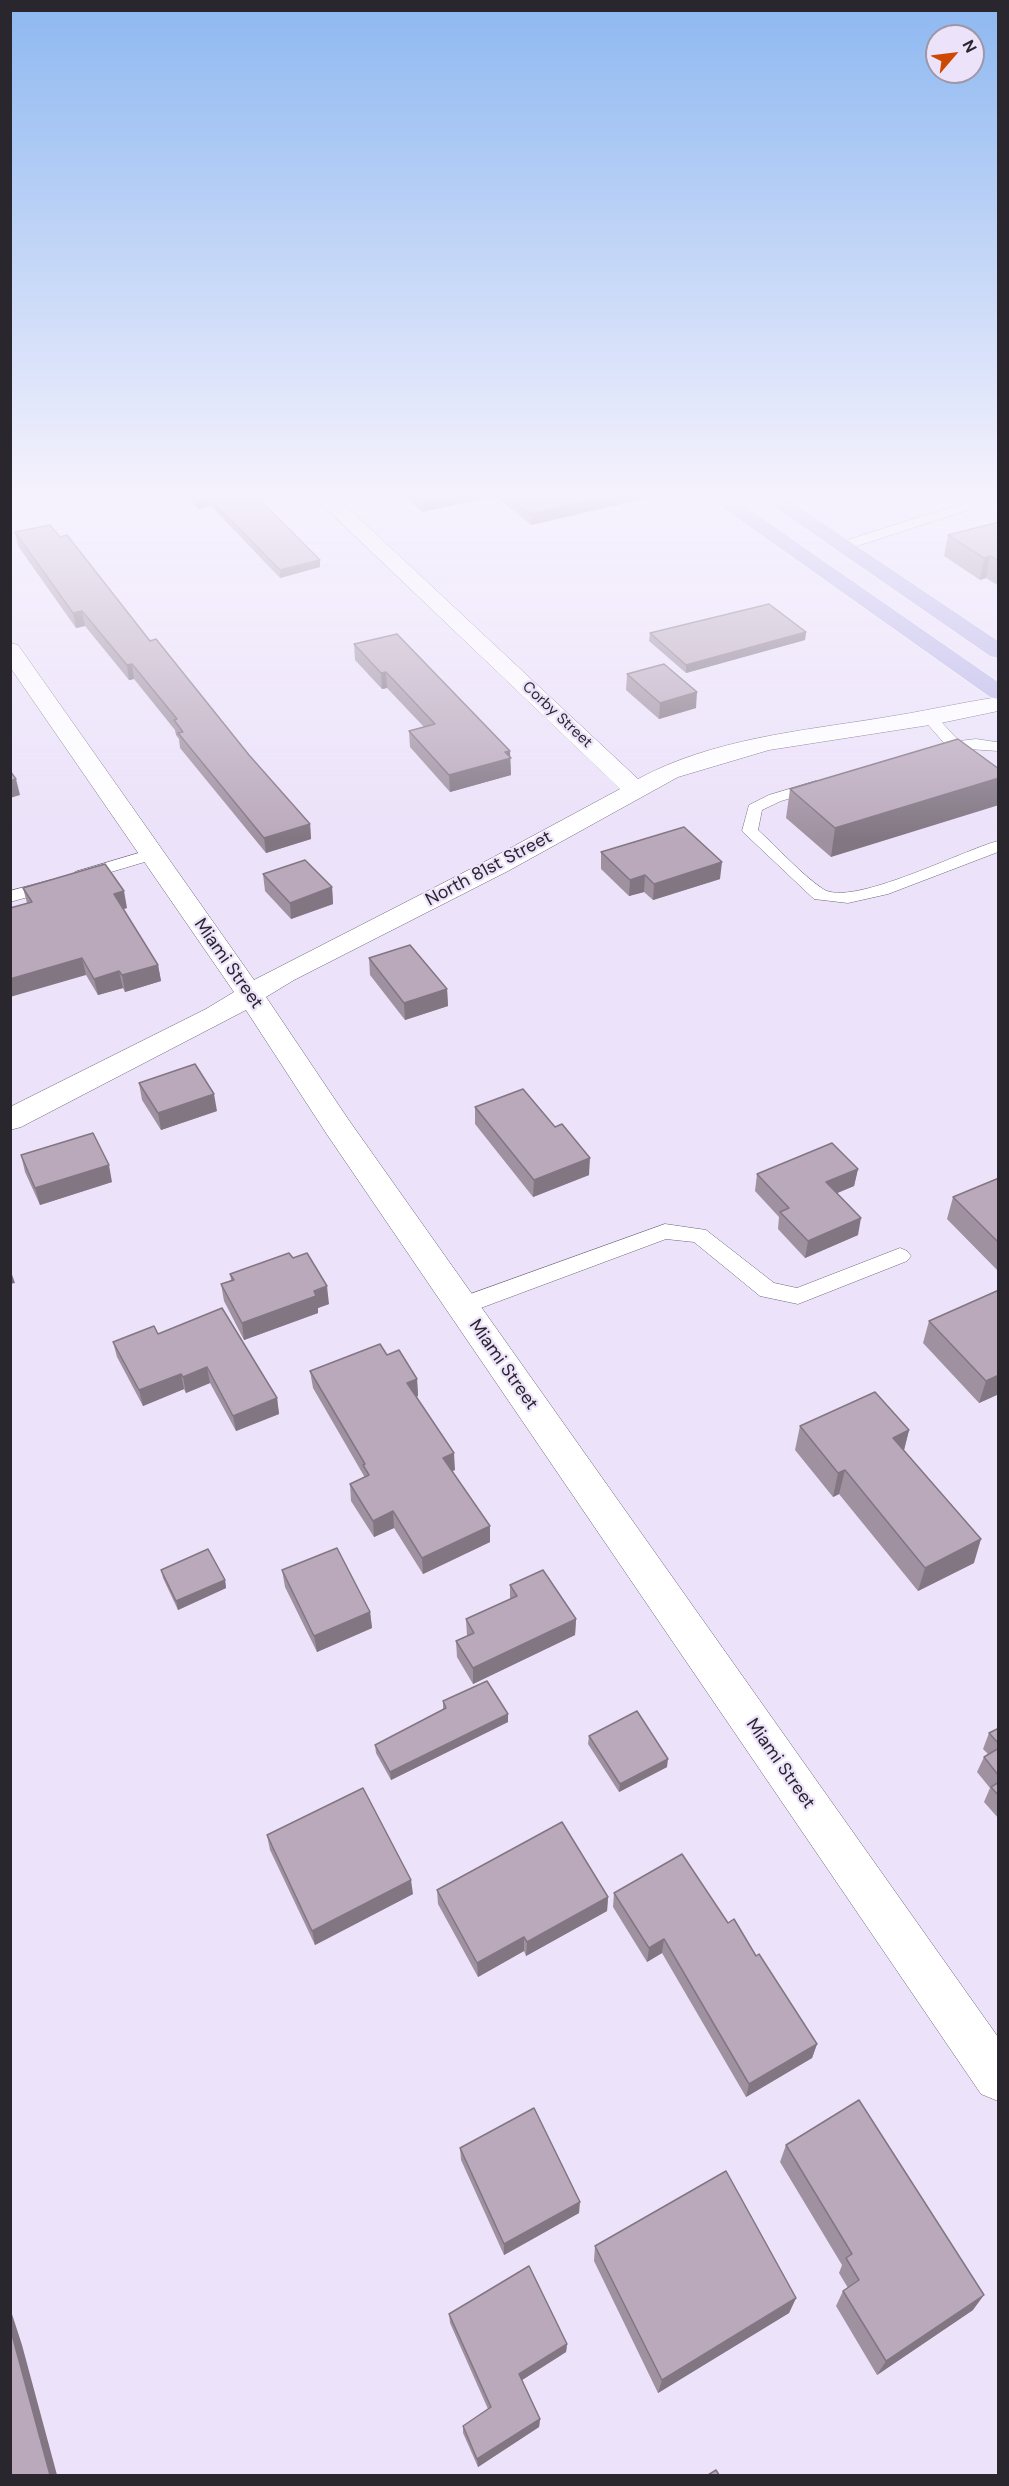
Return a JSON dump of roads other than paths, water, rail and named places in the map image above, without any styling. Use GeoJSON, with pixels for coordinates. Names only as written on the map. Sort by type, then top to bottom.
{"type":"FeatureCollection","features":[{"type":"Feature","properties":{"kind":"main road"},"geometry":{"type":"LineString","coordinates":[[878,608],[999,692]]}},
{"type":"Feature","properties":{"kind":"main road"},"geometry":{"type":"LineString","coordinates":[[935,608],[999,651]]}},
{"type":"Feature","properties":{"kind":"street","name":"Corby Street"},"geometry":{"type":"LineString","coordinates":[[442,608],[636,790]]}},
{"type":"Feature","properties":{"kind":"street","name":"Miami Street"},"geometry":{"type":"LineString","coordinates":[[10,650],[250,994],[337,1126],[999,2077]]}},
{"type":"Feature","properties":{"kind":"street","name":"North 81st Street"},"geometry":{"type":"LineString","coordinates":[[10,1120],[216,1015],[284,974],[499,865],[669,772],[731,752],[779,741],[930,718],[999,704]]}},
{"type":"Feature","properties":{"kind":"lane"},"geometry":{"type":"LineString","coordinates":[[930,718],[955,746]]}},
{"type":"Feature","properties":{"kind":"lane"},"geometry":{"type":"LineString","coordinates":[[921,756],[955,746],[988,743],[999,747]]}},
{"type":"Feature","properties":{"kind":"lane"},"geometry":{"type":"LineString","coordinates":[[831,782],[775,798],[756,808],[750,831],[820,894],[848,898],[882,890],[999,846]]}},
{"type":"Feature","properties":{"kind":"lane"},"geometry":{"type":"LineString","coordinates":[[10,897],[152,854]]}},
{"type":"Feature","properties":{"kind":"lane"},"geometry":{"type":"LineString","coordinates":[[462,1306],[665,1231],[699,1235],[768,1290],[798,1296],[900,1256]]}}]}
